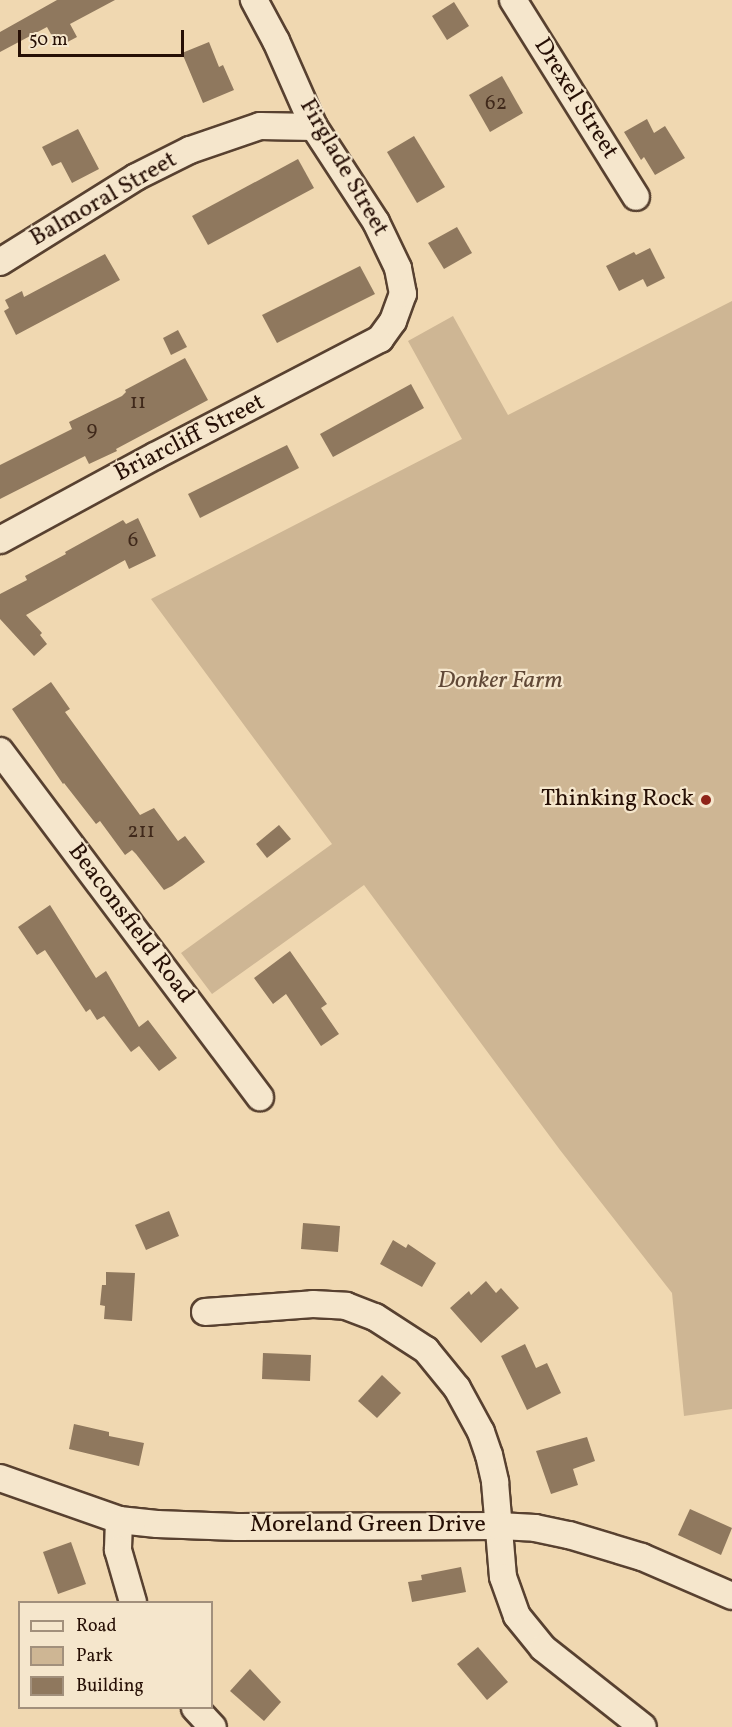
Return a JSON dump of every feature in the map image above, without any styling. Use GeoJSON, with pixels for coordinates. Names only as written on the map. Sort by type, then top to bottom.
{"type":"FeatureCollection","features":[{"type":"Feature","properties":{"kind":"street","name":"Firglade Street"},"geometry":{"type":"LineString","coordinates":[[254,0],[276,41],[314,127],[376,222],[398,268],[403,294],[393,321],[380,339]]}},
{"type":"Feature","properties":{"kind":"street","name":"Drexel Street"},"geometry":{"type":"LineString","coordinates":[[513,0],[636,197]]}},
{"type":"Feature","properties":{"kind":"street","name":"Balmoral Street"},"geometry":{"type":"LineString","coordinates":[[0,262],[136,177],[190,150],[260,126],[314,127]]}},
{"type":"Feature","properties":{"kind":"street","name":"Briarcliff Street"},"geometry":{"type":"LineString","coordinates":[[0,540],[380,339]]}},
{"type":"Feature","properties":{"kind":"street","name":"Beaconsfield Road"},"geometry":{"type":"LineString","coordinates":[[0,751],[261,1097]]}},
{"type":"Feature","properties":{"kind":"street"},"geometry":{"type":"LineString","coordinates":[[206,1312],[313,1304],[346,1306],[375,1317],[418,1344],[443,1368],[458,1388],[481,1432],[495,1482],[503,1577],[517,1616],[543,1648],[643,1727]]}},
{"type":"Feature","properties":{"kind":"street","name":"Moreland Green Drive"},"geometry":{"type":"LineString","coordinates":[[0,1478],[119,1520],[198,1527],[499,1526],[553,1531],[652,1561],[732,1596]]}},
{"type":"Feature","properties":{"kind":"street"},"geometry":{"type":"LineString","coordinates":[[119,1520],[118,1550],[133,1601]]}},
{"type":"Feature","properties":{"kind":"street"},"geometry":{"type":"LineString","coordinates":[[197,1709],[213,1727]]}},
{"type":"Feature","properties":{"kind":"green space","name":"Donker Farm"},"geometry":{"type":"Polygon","coordinates":[[[732,301],[732,1409],[684,1416],[672,1293],[560,1150],[364,885],[212,994],[181,953],[332,844],[151,599],[462,439],[408,341],[453,316],[508,415],[732,301]]]}},
{"type":"Feature","properties":{"kind":"building"},"geometry":{"type":"Polygon","coordinates":[[[57,0],[115,0],[70,24],[77,37],[58,47],[47,27],[0,52],[0,32],[57,0]]]}},
{"type":"Feature","properties":{"kind":"building"},"geometry":{"type":"Polygon","coordinates":[[[454,2],[469,26],[447,40],[432,16],[454,2]]]}},
{"type":"Feature","properties":{"kind":"building"},"geometry":{"type":"Polygon","coordinates":[[[209,42],[219,67],[223,65],[234,90],[203,103],[182,53],[209,42]]]}},
{"type":"Feature","properties":{"kind":"building"},"geometry":{"type":"Polygon","coordinates":[[[502,76],[523,113],[490,132],[469,95],[502,76]]]}},
{"type":"Feature","properties":{"kind":"building"},"geometry":{"type":"Polygon","coordinates":[[[647,119],[654,133],[665,126],[685,158],[655,175],[644,157],[641,160],[624,132],[647,119]]]}},
{"type":"Feature","properties":{"kind":"building"},"geometry":{"type":"Polygon","coordinates":[[[78,129],[99,169],[72,183],[61,162],[52,166],[42,147],[78,129]]]}},
{"type":"Feature","properties":{"kind":"building"},"geometry":{"type":"Polygon","coordinates":[[[414,136],[445,187],[417,203],[387,152],[414,136]]]}},
{"type":"Feature","properties":{"kind":"building"},"geometry":{"type":"Polygon","coordinates":[[[298,159],[314,188],[208,245],[192,216],[298,159]]]}},
{"type":"Feature","properties":{"kind":"building"},"geometry":{"type":"Polygon","coordinates":[[[457,227],[472,253],[444,269],[428,243],[457,227]]]}},
{"type":"Feature","properties":{"kind":"building"},"geometry":{"type":"Polygon","coordinates":[[[650,248],[665,278],[647,287],[643,279],[619,291],[606,266],[634,252],[636,255],[650,248]]]}},
{"type":"Feature","properties":{"kind":"building"},"geometry":{"type":"Polygon","coordinates":[[[105,254],[120,280],[16,335],[4,311],[9,308],[5,300],[22,291],[24,297],[105,254]]]}},
{"type":"Feature","properties":{"kind":"building"},"geometry":{"type":"Polygon","coordinates":[[[360,266],[375,294],[277,343],[262,315],[360,266]]]}},
{"type":"Feature","properties":{"kind":"building"},"geometry":{"type":"Polygon","coordinates":[[[178,330],[187,347],[171,355],[163,338],[178,330]]]}},
{"type":"Feature","properties":{"kind":"building"},"geometry":{"type":"Polygon","coordinates":[[[185,358],[208,400],[116,449],[117,451],[89,464],[85,456],[0,499],[0,465],[72,429],[69,422],[122,396],[125,390],[185,358]]]}},
{"type":"Feature","properties":{"kind":"building"},"geometry":{"type":"Polygon","coordinates":[[[411,384],[424,408],[333,457],[320,434],[411,384]]]}},
{"type":"Feature","properties":{"kind":"building"},"geometry":{"type":"Polygon","coordinates":[[[287,445],[299,468],[200,518],[188,494],[287,445]]]}},
{"type":"Feature","properties":{"kind":"building"},"geometry":{"type":"Polygon","coordinates":[[[138,518],[156,556],[129,569],[125,560],[26,615],[42,633],[40,635],[47,644],[34,656],[0,619],[0,594],[27,580],[25,576],[123,520],[126,524],[138,518]]]}},
{"type":"Feature","properties":{"kind":"building"},"geometry":{"type":"Polygon","coordinates":[[[51,682],[70,709],[65,712],[140,815],[154,808],[178,841],[185,836],[205,862],[172,886],[164,890],[132,850],[125,855],[100,821],[96,824],[63,784],[12,709],[51,682]]]}},
{"type":"Feature","properties":{"kind":"building"},"geometry":{"type":"Polygon","coordinates":[[[279,825],[291,839],[267,858],[256,844],[279,825]]]}},
{"type":"Feature","properties":{"kind":"building"},"geometry":{"type":"Polygon","coordinates":[[[50,905],[96,978],[106,971],[139,1027],[148,1020],[177,1058],[159,1071],[139,1046],[131,1052],[104,1016],[97,1020],[90,1009],[86,1012],[45,950],[37,955],[18,927],[50,905]]]}},
{"type":"Feature","properties":{"kind":"building"},"geometry":{"type":"Polygon","coordinates":[[[290,951],[327,1004],[321,1008],[339,1034],[321,1046],[286,994],[273,1004],[254,978],[290,951]]]}},
{"type":"Feature","properties":{"kind":"building"},"geometry":{"type":"Polygon","coordinates":[[[169,1211],[179,1236],[146,1250],[135,1225],[169,1211]]]}},
{"type":"Feature","properties":{"kind":"building"},"geometry":{"type":"Polygon","coordinates":[[[303,1223],[340,1226],[338,1252],[301,1249],[303,1223]]]}},
{"type":"Feature","properties":{"kind":"building"},"geometry":{"type":"Polygon","coordinates":[[[393,1240],[406,1248],[408,1244],[436,1263],[422,1287],[380,1264],[393,1240]]]}},
{"type":"Feature","properties":{"kind":"building"},"geometry":{"type":"Polygon","coordinates":[[[106,1272],[135,1273],[132,1321],[104,1319],[105,1306],[100,1305],[102,1285],[106,1285],[106,1272]]]}},
{"type":"Feature","properties":{"kind":"building"},"geometry":{"type":"Polygon","coordinates":[[[486,1281],[496,1293],[501,1288],[519,1308],[481,1343],[450,1308],[469,1291],[471,1295],[486,1281]]]}},
{"type":"Feature","properties":{"kind":"building"},"geometry":{"type":"Polygon","coordinates":[[[525,1344],[536,1368],[547,1363],[561,1393],[527,1410],[501,1356],[525,1344]]]}},
{"type":"Feature","properties":{"kind":"building"},"geometry":{"type":"Polygon","coordinates":[[[263,1353],[311,1355],[310,1381],[262,1379],[263,1353]]]}},
{"type":"Feature","properties":{"kind":"building"},"geometry":{"type":"Polygon","coordinates":[[[382,1375],[401,1393],[377,1418],[358,1401],[382,1375]]]}},
{"type":"Feature","properties":{"kind":"building"},"geometry":{"type":"Polygon","coordinates":[[[74,1424],[109,1432],[109,1436],[144,1443],[139,1466],[69,1449],[74,1424]]]}},
{"type":"Feature","properties":{"kind":"building"},"geometry":{"type":"Polygon","coordinates":[[[587,1437],[595,1461],[573,1469],[578,1485],[551,1494],[536,1451],[587,1437]]]}},
{"type":"Feature","properties":{"kind":"building"},"geometry":{"type":"Polygon","coordinates":[[[690,1509],[732,1528],[721,1555],[678,1535],[690,1509]]]}},
{"type":"Feature","properties":{"kind":"building"},"geometry":{"type":"Polygon","coordinates":[[[71,1542],[86,1584],[58,1594],[43,1552],[71,1542]]]}},
{"type":"Feature","properties":{"kind":"building"},"geometry":{"type":"Polygon","coordinates":[[[461,1567],[466,1592],[412,1602],[408,1582],[422,1580],[421,1575],[461,1567]]]}},
{"type":"Feature","properties":{"kind":"building"},"geometry":{"type":"Polygon","coordinates":[[[478,1647],[508,1682],[487,1700],[457,1664],[478,1647]]]}},
{"type":"Feature","properties":{"kind":"building"},"geometry":{"type":"Polygon","coordinates":[[[250,1669],[281,1702],[264,1721],[230,1691],[250,1669]]]}},
{"type":"Feature","properties":{"kind":"place","name":"Thinking Rock"},"geometry":{"type":"Point","coordinates":[706,800]}}]}
